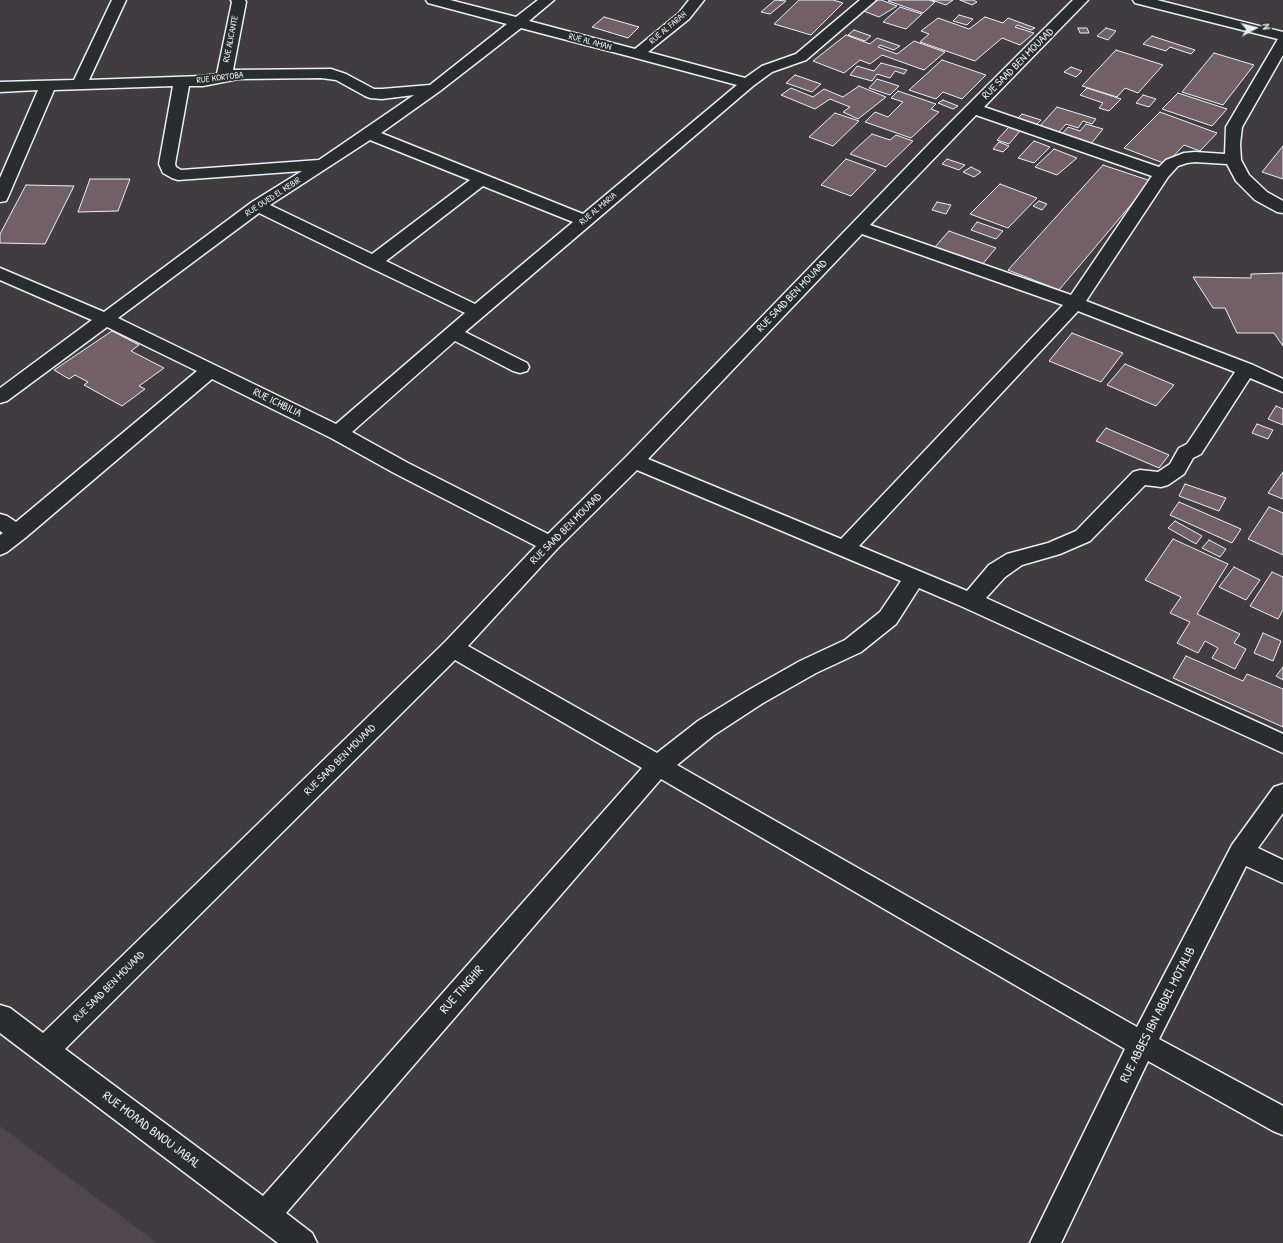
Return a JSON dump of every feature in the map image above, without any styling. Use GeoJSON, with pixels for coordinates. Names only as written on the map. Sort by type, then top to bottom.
{"type":"FeatureCollection","features":[{"type":"Feature","properties":{"kind":"street"},"geometry":{"type":"LineString","coordinates":[[79,85],[119,0]]}},
{"type":"Feature","properties":{"kind":"street","name":"RUE ALICANTE"},"geometry":{"type":"LineString","coordinates":[[224,77],[239,2],[238,0]]}},
{"type":"Feature","properties":{"kind":"street","name":"RUE AL AMAN"},"geometry":{"type":"LineString","coordinates":[[432,0],[748,83]]}},
{"type":"Feature","properties":{"kind":"street","name":"RUE OUED EL KEBIR"},"geometry":{"type":"LineString","coordinates":[[0,397],[258,206],[323,165],[435,88],[547,0]]}},
{"type":"Feature","properties":{"kind":"street","name":"RUE AL FARAH"},"geometry":{"type":"LineString","coordinates":[[637,54],[684,16],[697,0]]}},
{"type":"Feature","properties":{"kind":"street","name":"RUE AL MARIA"},"geometry":{"type":"LineString","coordinates":[[338,433],[477,312],[748,83],[767,69],[801,57],[869,0]]}},
{"type":"Feature","properties":{"kind":"street","name":"RUE SAAD BEN MOUAAD"},"geometry":{"type":"LineString","coordinates":[[45,1050],[453,648],[550,544],[634,461],[859,227],[1081,0]]}},
{"type":"Feature","properties":{"kind":"street"},"geometry":{"type":"LineString","coordinates":[[1140,0],[1283,36]]}},
{"type":"Feature","properties":{"kind":"street"},"geometry":{"type":"LineString","coordinates":[[1283,42],[1234,127],[1233,160],[1242,177],[1261,196],[1283,208]]}},
{"type":"Feature","properties":{"kind":"street","name":"RUE KORTOBA"},"geometry":{"type":"LineString","coordinates":[[0,87],[203,80],[238,74],[321,73],[341,77],[370,93],[382,94],[435,88]]}},
{"type":"Feature","properties":{"kind":"street"},"geometry":{"type":"LineString","coordinates":[[182,81],[167,164],[169,170],[178,175],[323,165]]}},
{"type":"Feature","properties":{"kind":"street"},"geometry":{"type":"LineString","coordinates":[[0,197],[48,86]]}},
{"type":"Feature","properties":{"kind":"street"},"geometry":{"type":"LineString","coordinates":[[974,109],[1162,174]]}},
{"type":"Feature","properties":{"kind":"street"},"geometry":{"type":"LineString","coordinates":[[369,134],[584,221]]}},
{"type":"Feature","properties":{"kind":"street"},"geometry":{"type":"LineString","coordinates":[[845,548],[1075,303],[1162,174],[1172,163],[1184,158],[1195,157],[1233,160]]}},
{"type":"Feature","properties":{"kind":"street"},"geometry":{"type":"LineString","coordinates":[[373,262],[482,179]]}},
{"type":"Feature","properties":{"kind":"street"},"geometry":{"type":"LineString","coordinates":[[258,206],[477,312]]}},
{"type":"Feature","properties":{"kind":"street"},"geometry":{"type":"LineString","coordinates":[[859,227],[1075,303],[1246,369],[1283,386]]}},
{"type":"Feature","properties":{"kind":"street","name":"RUE ICHBILIA"},"geometry":{"type":"LineString","coordinates":[[0,273],[105,319],[338,433],[401,468],[550,544]]}},
{"type":"Feature","properties":{"kind":"street"},"geometry":{"type":"LineString","coordinates":[[453,333],[520,367]]}},
{"type":"Feature","properties":{"kind":"street"},"geometry":{"type":"LineString","coordinates":[[970,601],[997,571],[1015,559],[1065,544],[1083,536],[1140,477],[1161,480],[1177,469],[1186,453],[1194,449],[1246,369]]}},
{"type":"Feature","properties":{"kind":"street"},"geometry":{"type":"LineString","coordinates":[[0,547],[210,370]]}},
{"type":"Feature","properties":{"kind":"street"},"geometry":{"type":"LineString","coordinates":[[634,461],[970,601],[1283,744]]}},
{"type":"Feature","properties":{"kind":"street"},"geometry":{"type":"LineString","coordinates":[[0,521],[18,533]]}},
{"type":"Feature","properties":{"kind":"street","name":"RUE TINGHIR"},"geometry":{"type":"LineString","coordinates":[[265,1215],[658,766],[706,728],[755,697],[808,667],[853,646],[888,618],[914,577]]}},
{"type":"Feature","properties":{"kind":"street"},"geometry":{"type":"LineString","coordinates":[[453,648],[1142,1044],[1283,1120]]}},
{"type":"Feature","properties":{"kind":"street","name":"RUE ABBES IBN ABDEL MOTALIB"},"geometry":{"type":"LineString","coordinates":[[1045,1243],[1142,1044],[1241,852],[1283,794]]}},
{"type":"Feature","properties":{"kind":"street"},"geometry":{"type":"LineString","coordinates":[[1241,852],[1283,872]]}},
{"type":"Feature","properties":{"kind":"street","name":"RUE MOAAD BNOU JABAL"},"geometry":{"type":"LineString","coordinates":[[0,1017],[302,1243]]}},
{"type":"Feature","properties":{"kind":"shaded area"},"geometry":{"type":"Polygon","coordinates":[[[0,1126],[157,1243],[0,1243],[0,1126]]]}},
{"type":"Feature","properties":{"kind":"building"},"geometry":{"type":"Polygon","coordinates":[[[775,0],[786,1],[770,14],[761,12],[775,0]]]}},
{"type":"Feature","properties":{"kind":"building"},"geometry":{"type":"Polygon","coordinates":[[[799,0],[833,0],[843,3],[811,35],[774,24],[799,0]]]}},
{"type":"Feature","properties":{"kind":"building"},"geometry":{"type":"Polygon","coordinates":[[[878,0],[897,6],[879,17],[861,10],[878,0]]]}},
{"type":"Feature","properties":{"kind":"building"},"geometry":{"type":"Polygon","coordinates":[[[929,0],[935,2],[923,13],[888,1],[929,0]]]}},
{"type":"Feature","properties":{"kind":"building"},"geometry":{"type":"Polygon","coordinates":[[[932,0],[953,0],[946,5],[932,0]]]}},
{"type":"Feature","properties":{"kind":"building"},"geometry":{"type":"Polygon","coordinates":[[[960,0],[973,0],[977,2],[972,5],[960,0]]]}},
{"type":"Feature","properties":{"kind":"building"},"geometry":{"type":"Polygon","coordinates":[[[900,7],[922,14],[906,29],[883,22],[900,7]]]}},
{"type":"Feature","properties":{"kind":"building"},"geometry":{"type":"Polygon","coordinates":[[[959,15],[973,19],[967,25],[953,21],[959,15]]]}},
{"type":"Feature","properties":{"kind":"building"},"geometry":{"type":"Polygon","coordinates":[[[604,17],[639,27],[628,38],[592,27],[604,17]]]}},
{"type":"Feature","properties":{"kind":"building"},"geometry":{"type":"Polygon","coordinates":[[[985,17],[1003,23],[1008,18],[1035,28],[1031,30],[1017,25],[1015,27],[1034,33],[1020,45],[1002,38],[975,61],[920,42],[929,34],[921,31],[938,18],[969,29],[985,17]]]}},
{"type":"Feature","properties":{"kind":"building"},"geometry":{"type":"Polygon","coordinates":[[[1078,28],[1087,28],[1089,33],[1080,33],[1078,28]]]}},
{"type":"Feature","properties":{"kind":"building"},"geometry":{"type":"Polygon","coordinates":[[[1106,28],[1116,31],[1108,40],[1097,36],[1106,28]]]}},
{"type":"Feature","properties":{"kind":"building"},"geometry":{"type":"Polygon","coordinates":[[[854,30],[871,36],[865,41],[848,35],[854,30]]]}},
{"type":"Feature","properties":{"kind":"building"},"geometry":{"type":"Polygon","coordinates":[[[846,35],[870,44],[877,38],[900,46],[894,50],[880,45],[878,47],[897,54],[914,41],[945,52],[924,70],[882,55],[870,64],[860,60],[844,73],[813,61],[846,35]]]}},
{"type":"Feature","properties":{"kind":"building"},"geometry":{"type":"Polygon","coordinates":[[[1152,36],[1195,50],[1191,54],[1170,47],[1166,51],[1143,44],[1152,36]]]}},
{"type":"Feature","properties":{"kind":"building"},"geometry":{"type":"Polygon","coordinates":[[[1116,50],[1163,65],[1138,93],[1125,88],[1117,97],[1082,86],[1116,50]]]}},
{"type":"Feature","properties":{"kind":"building"},"geometry":{"type":"Polygon","coordinates":[[[1214,53],[1254,65],[1223,105],[1182,92],[1214,53]]]}},
{"type":"Feature","properties":{"kind":"building"},"geometry":{"type":"Polygon","coordinates":[[[942,60],[986,75],[962,99],[943,92],[936,99],[909,90],[942,60]]]}},
{"type":"Feature","properties":{"kind":"building"},"geometry":{"type":"Polygon","coordinates":[[[881,63],[907,70],[904,74],[895,71],[890,78],[877,74],[872,81],[850,75],[857,66],[874,71],[881,63]]]}},
{"type":"Feature","properties":{"kind":"building"},"geometry":{"type":"Polygon","coordinates":[[[1071,67],[1082,71],[1076,77],[1064,72],[1071,67]]]}},
{"type":"Feature","properties":{"kind":"building"},"geometry":{"type":"Polygon","coordinates":[[[795,75],[821,84],[812,92],[786,83],[795,75]]]}},
{"type":"Feature","properties":{"kind":"building"},"geometry":{"type":"Polygon","coordinates":[[[877,79],[899,86],[890,95],[869,88],[877,79]]]}},
{"type":"Feature","properties":{"kind":"building"},"geometry":{"type":"Polygon","coordinates":[[[859,86],[886,97],[858,119],[843,112],[850,107],[830,99],[815,109],[781,95],[791,88],[813,97],[824,89],[843,97],[859,86]]]}},
{"type":"Feature","properties":{"kind":"building"},"geometry":{"type":"Polygon","coordinates":[[[1087,88],[1121,99],[1109,111],[1099,108],[1103,103],[1080,95],[1087,88]]]}},
{"type":"Feature","properties":{"kind":"building"},"geometry":{"type":"Polygon","coordinates":[[[898,91],[936,104],[931,109],[939,112],[911,138],[865,122],[875,112],[888,117],[903,102],[891,98],[898,91]]]}},
{"type":"Feature","properties":{"kind":"building"},"geometry":{"type":"Polygon","coordinates":[[[1178,93],[1227,109],[1212,126],[1162,109],[1178,93]]]}},
{"type":"Feature","properties":{"kind":"building"},"geometry":{"type":"Polygon","coordinates":[[[1143,95],[1156,99],[1149,107],[1136,103],[1143,95]]]}},
{"type":"Feature","properties":{"kind":"building"},"geometry":{"type":"Polygon","coordinates":[[[943,100],[958,106],[953,109],[938,103],[943,100]]]}},
{"type":"Feature","properties":{"kind":"building"},"geometry":{"type":"Polygon","coordinates":[[[1057,107],[1096,119],[1092,124],[1083,121],[1078,128],[1066,124],[1058,133],[1039,127],[1057,107]]]}},
{"type":"Feature","properties":{"kind":"building"},"geometry":{"type":"Polygon","coordinates":[[[1160,112],[1217,133],[1200,151],[1184,145],[1166,164],[1124,148],[1160,112]]]}},
{"type":"Feature","properties":{"kind":"building"},"geometry":{"type":"Polygon","coordinates":[[[835,113],[859,121],[833,146],[809,137],[835,113]]]}},
{"type":"Feature","properties":{"kind":"building"},"geometry":{"type":"Polygon","coordinates":[[[1022,114],[1041,120],[1035,126],[1016,120],[1022,114]]]}},
{"type":"Feature","properties":{"kind":"building"},"geometry":{"type":"Polygon","coordinates":[[[1086,124],[1103,129],[1090,145],[1061,135],[1068,127],[1080,131],[1086,124]]]}},
{"type":"Feature","properties":{"kind":"building"},"geometry":{"type":"Polygon","coordinates":[[[1009,127],[1020,131],[1009,144],[997,140],[1009,127]]]}},
{"type":"Feature","properties":{"kind":"building"},"geometry":{"type":"Polygon","coordinates":[[[872,134],[890,140],[896,135],[913,141],[886,167],[850,154],[872,134]]]}},
{"type":"Feature","properties":{"kind":"building"},"geometry":{"type":"Polygon","coordinates":[[[1034,141],[1050,147],[1034,163],[1018,158],[1034,141]]]}},
{"type":"Feature","properties":{"kind":"building"},"geometry":{"type":"Polygon","coordinates":[[[999,142],[1009,146],[1003,152],[993,149],[999,142]]]}},
{"type":"Feature","properties":{"kind":"building"},"geometry":{"type":"Polygon","coordinates":[[[1283,146],[1283,179],[1262,172],[1283,146]]]}},
{"type":"Feature","properties":{"kind":"building"},"geometry":{"type":"Polygon","coordinates":[[[1054,149],[1077,158],[1057,175],[1035,167],[1054,149]]]}},
{"type":"Feature","properties":{"kind":"building"},"geometry":{"type":"Polygon","coordinates":[[[846,159],[876,170],[851,196],[821,185],[846,159]]]}},
{"type":"Feature","properties":{"kind":"building"},"geometry":{"type":"Polygon","coordinates":[[[947,159],[965,165],[959,170],[942,164],[947,159]]]}},
{"type":"Feature","properties":{"kind":"building"},"geometry":{"type":"Polygon","coordinates":[[[1103,165],[1151,181],[1059,290],[1008,270],[1103,165]]]}},
{"type":"Feature","properties":{"kind":"building"},"geometry":{"type":"Polygon","coordinates":[[[971,167],[981,172],[974,177],[963,172],[971,167]]]}},
{"type":"Feature","properties":{"kind":"building"},"geometry":{"type":"Polygon","coordinates":[[[90,179],[130,179],[118,211],[78,212],[90,179]]]}},
{"type":"Feature","properties":{"kind":"building"},"geometry":{"type":"Polygon","coordinates":[[[1000,184],[1037,198],[1008,228],[970,214],[1000,184]]]}},
{"type":"Feature","properties":{"kind":"building"},"geometry":{"type":"Polygon","coordinates":[[[26,185],[74,186],[45,244],[0,243],[0,234],[26,185]]]}},
{"type":"Feature","properties":{"kind":"building"},"geometry":{"type":"Polygon","coordinates":[[[1039,201],[1047,204],[1042,210],[1033,206],[1039,201]]]}},
{"type":"Feature","properties":{"kind":"building"},"geometry":{"type":"Polygon","coordinates":[[[937,202],[951,205],[946,214],[932,210],[937,202]]]}},
{"type":"Feature","properties":{"kind":"building"},"geometry":{"type":"Polygon","coordinates":[[[977,222],[1003,231],[996,239],[971,230],[977,222]]]}},
{"type":"Feature","properties":{"kind":"building"},"geometry":{"type":"Polygon","coordinates":[[[949,231],[996,248],[981,266],[934,248],[949,231]]]}},
{"type":"Feature","properties":{"kind":"building"},"geometry":{"type":"Polygon","coordinates":[[[1283,273],[1283,346],[1274,333],[1237,333],[1225,308],[1213,308],[1193,277],[1251,278],[1251,274],[1283,273]]]}},
{"type":"Feature","properties":{"kind":"building"},"geometry":{"type":"Polygon","coordinates":[[[112,331],[139,345],[131,351],[164,368],[139,386],[145,389],[122,406],[84,385],[88,382],[75,375],[69,379],[54,370],[112,331]]]}},
{"type":"Feature","properties":{"kind":"building"},"geometry":{"type":"Polygon","coordinates":[[[1072,333],[1123,353],[1101,382],[1049,361],[1072,333]]]}},
{"type":"Feature","properties":{"kind":"building"},"geometry":{"type":"Polygon","coordinates":[[[1125,364],[1174,385],[1156,406],[1107,385],[1125,364]]]}},
{"type":"Feature","properties":{"kind":"building"},"geometry":{"type":"Polygon","coordinates":[[[1276,406],[1283,409],[1283,425],[1268,419],[1276,406]]]}},
{"type":"Feature","properties":{"kind":"building"},"geometry":{"type":"Polygon","coordinates":[[[1257,424],[1273,430],[1268,439],[1252,433],[1257,424]]]}},
{"type":"Feature","properties":{"kind":"building"},"geometry":{"type":"Polygon","coordinates":[[[1106,428],[1169,455],[1159,468],[1096,441],[1106,428]]]}},
{"type":"Feature","properties":{"kind":"building"},"geometry":{"type":"Polygon","coordinates":[[[1283,472],[1283,499],[1268,493],[1283,472]]]}},
{"type":"Feature","properties":{"kind":"building"},"geometry":{"type":"Polygon","coordinates":[[[1185,484],[1226,498],[1219,511],[1179,496],[1185,484]]]}},
{"type":"Feature","properties":{"kind":"building"},"geometry":{"type":"Polygon","coordinates":[[[1179,502],[1241,529],[1232,543],[1170,515],[1179,502]]]}},
{"type":"Feature","properties":{"kind":"building"},"geometry":{"type":"Polygon","coordinates":[[[1269,507],[1283,513],[1283,555],[1248,539],[1269,507]]]}},
{"type":"Feature","properties":{"kind":"building"},"geometry":{"type":"Polygon","coordinates":[[[1175,521],[1202,536],[1196,544],[1168,528],[1175,521]]]}},
{"type":"Feature","properties":{"kind":"building"},"geometry":{"type":"Polygon","coordinates":[[[1173,539],[1228,564],[1197,614],[1240,634],[1234,643],[1246,649],[1235,669],[1212,658],[1218,648],[1205,641],[1198,653],[1177,643],[1190,622],[1170,613],[1181,597],[1145,580],[1173,539]]]}},
{"type":"Feature","properties":{"kind":"building"},"geometry":{"type":"Polygon","coordinates":[[[1209,540],[1226,549],[1220,557],[1202,548],[1209,540]]]}},
{"type":"Feature","properties":{"kind":"building"},"geometry":{"type":"Polygon","coordinates":[[[1234,567],[1260,580],[1246,600],[1219,587],[1234,567]]]}},
{"type":"Feature","properties":{"kind":"building"},"geometry":{"type":"Polygon","coordinates":[[[1272,572],[1283,577],[1283,610],[1278,619],[1250,606],[1272,572]]]}},
{"type":"Feature","properties":{"kind":"building"},"geometry":{"type":"Polygon","coordinates":[[[1263,633],[1281,641],[1273,661],[1254,653],[1263,633]]]}},
{"type":"Feature","properties":{"kind":"building"},"geometry":{"type":"Polygon","coordinates":[[[1186,656],[1243,681],[1247,674],[1283,689],[1283,727],[1173,678],[1186,656]]]}},
{"type":"Feature","properties":{"kind":"building"},"geometry":{"type":"Polygon","coordinates":[[[1283,667],[1283,680],[1276,676],[1283,667]]]}}]}
